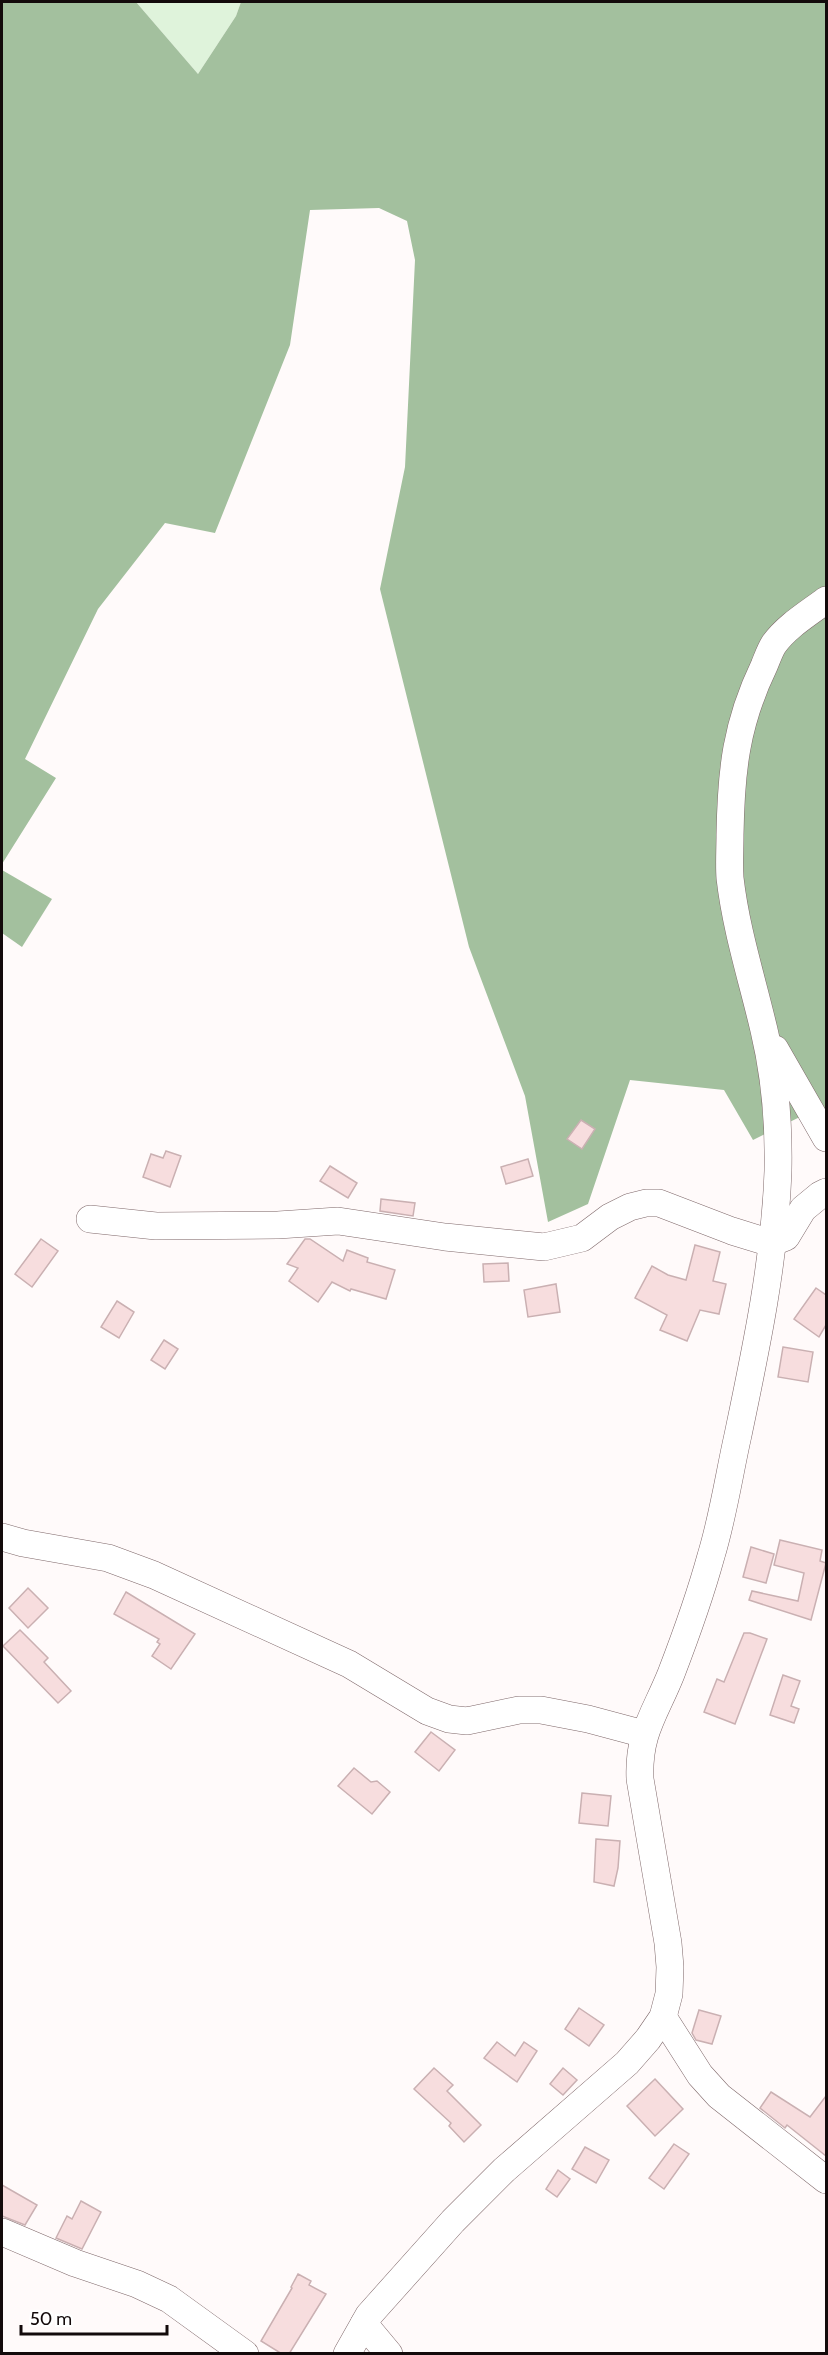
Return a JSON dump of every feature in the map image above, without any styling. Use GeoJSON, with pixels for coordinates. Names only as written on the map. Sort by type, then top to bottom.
{"type":"FeatureCollection","features":[{"type":"Feature","properties":{"kind":"street"},"geometry":{"type":"LineString","coordinates":[[347,2354],[364,2324],[401,2277],[453,2221],[504,2170],[627,2063],[663,2017],[669,1994],[670,1967],[640,1779],[639,1759],[644,1734],[690,1626],[712,1554],[747,1393],[771,1243],[778,1173],[778,1126],[765,1032],[737,923],[730,876],[731,800],[736,742],[752,691],[774,644],[801,618],[826,600]]}},
{"type":"Feature","properties":{"kind":"street"},"geometry":{"type":"LineString","coordinates":[[765,1032],[826,1138]]}},
{"type":"Feature","properties":{"kind":"street"},"geometry":{"type":"LineString","coordinates":[[90,1219],[156,1226],[278,1225],[338,1221],[434,1236],[544,1247],[582,1238],[610,1217],[630,1207],[659,1203],[740,1234],[771,1243],[786,1237],[803,1209],[826,1192]]}},
{"type":"Feature","properties":{"kind":"street"},"geometry":{"type":"LineString","coordinates":[[2,1537],[23,1543],[108,1558],[154,1575],[349,1664],[427,1711],[449,1719],[467,1721],[519,1710],[541,1710],[644,1734]]}},
{"type":"Feature","properties":{"kind":"street"},"geometry":{"type":"LineString","coordinates":[[663,2017],[700,2075],[719,2096],[826,2180]]}},
{"type":"Feature","properties":{"kind":"street"},"geometry":{"type":"LineString","coordinates":[[2,2232],[169,2299],[245,2354]]}},
{"type":"Feature","properties":{"kind":"street"},"geometry":{"type":"LineString","coordinates":[[364,2324],[389,2354]]}},
{"type":"Feature","properties":{"kind":"green space"},"geometry":{"type":"Polygon","coordinates":[[[2,2],[136,2],[198,74],[236,16],[241,2],[826,2],[826,1133],[806,1114],[753,1140],[724,1090],[630,1080],[588,1204],[548,1222],[525,1096],[469,947],[380,589],[405,467],[415,260],[407,221],[379,208],[310,210],[290,345],[215,533],[165,523],[98,609],[25,759],[56,778],[2,864],[2,2]]]}},
{"type":"Feature","properties":{"kind":"green space"},"geometry":{"type":"Polygon","coordinates":[[[136,2],[241,2],[236,16],[198,74],[136,2]]]}},
{"type":"Feature","properties":{"kind":"green space"},"geometry":{"type":"Polygon","coordinates":[[[2,870],[52,899],[22,947],[2,933],[2,870]]]}},
{"type":"Feature","properties":{"kind":"building"},"geometry":{"type":"Polygon","coordinates":[[[581,1120],[595,1129],[582,1149],[567,1139],[581,1120]]]}},
{"type":"Feature","properties":{"kind":"building"},"geometry":{"type":"Polygon","coordinates":[[[166,1151],[181,1156],[170,1187],[143,1177],[151,1154],[163,1158],[166,1151]]]}},
{"type":"Feature","properties":{"kind":"building"},"geometry":{"type":"Polygon","coordinates":[[[528,1159],[533,1176],[506,1184],[501,1167],[528,1159]]]}},
{"type":"Feature","properties":{"kind":"building"},"geometry":{"type":"Polygon","coordinates":[[[330,1166],[357,1183],[348,1198],[320,1181],[330,1166]]]}},
{"type":"Feature","properties":{"kind":"building"},"geometry":{"type":"Polygon","coordinates":[[[381,1199],[415,1203],[413,1216],[380,1211],[381,1199]]]}},
{"type":"Feature","properties":{"kind":"building"},"geometry":{"type":"Polygon","coordinates":[[[41,1239],[58,1251],[32,1287],[15,1274],[41,1239]]]}},
{"type":"Feature","properties":{"kind":"building"},"geometry":{"type":"Polygon","coordinates":[[[305,1239],[310,1239],[343,1261],[347,1250],[368,1258],[367,1262],[395,1270],[386,1299],[351,1289],[350,1291],[332,1282],[318,1302],[289,1281],[298,1268],[287,1264],[305,1239]]]}},
{"type":"Feature","properties":{"kind":"building"},"geometry":{"type":"Polygon","coordinates":[[[695,1245],[720,1252],[713,1281],[726,1284],[719,1314],[700,1310],[687,1341],[660,1330],[667,1315],[635,1298],[652,1266],[668,1275],[686,1280],[695,1245]]]}},
{"type":"Feature","properties":{"kind":"building"},"geometry":{"type":"Polygon","coordinates":[[[508,1263],[509,1281],[484,1282],[483,1264],[508,1263]]]}},
{"type":"Feature","properties":{"kind":"building"},"geometry":{"type":"Polygon","coordinates":[[[556,1284],[560,1312],[528,1317],[524,1290],[556,1284]]]}},
{"type":"Feature","properties":{"kind":"building"},"geometry":{"type":"Polygon","coordinates":[[[816,1288],[826,1295],[826,1325],[819,1337],[794,1319],[816,1288]]]}},
{"type":"Feature","properties":{"kind":"building"},"geometry":{"type":"Polygon","coordinates":[[[117,1301],[134,1312],[119,1338],[101,1327],[117,1301]]]}},
{"type":"Feature","properties":{"kind":"building"},"geometry":{"type":"Polygon","coordinates":[[[164,1340],[178,1349],[165,1369],[151,1360],[164,1340]]]}},
{"type":"Feature","properties":{"kind":"building"},"geometry":{"type":"Polygon","coordinates":[[[783,1347],[813,1352],[808,1382],[778,1377],[783,1347]]]}},
{"type":"Feature","properties":{"kind":"building"},"geometry":{"type":"Polygon","coordinates":[[[780,1540],[822,1550],[820,1561],[826,1563],[811,1620],[749,1600],[752,1591],[798,1601],[804,1573],[774,1565],[780,1540]]]}},
{"type":"Feature","properties":{"kind":"building"},"geometry":{"type":"Polygon","coordinates":[[[751,1547],[774,1554],[766,1583],[743,1577],[751,1547]]]}},
{"type":"Feature","properties":{"kind":"building"},"geometry":{"type":"Polygon","coordinates":[[[28,1588],[48,1608],[28,1628],[9,1608],[28,1588]]]}},
{"type":"Feature","properties":{"kind":"building"},"geometry":{"type":"Polygon","coordinates":[[[126,1592],[195,1634],[171,1669],[152,1656],[160,1644],[157,1642],[159,1639],[114,1614],[126,1592]]]}},
{"type":"Feature","properties":{"kind":"building"},"geometry":{"type":"Polygon","coordinates":[[[20,1630],[48,1658],[44,1662],[71,1691],[58,1703],[3,1646],[20,1630]]]}},
{"type":"Feature","properties":{"kind":"building"},"geometry":{"type":"Polygon","coordinates":[[[744,1633],[767,1639],[735,1724],[704,1712],[717,1679],[724,1682],[744,1633]]]}},
{"type":"Feature","properties":{"kind":"building"},"geometry":{"type":"Polygon","coordinates":[[[783,1675],[800,1681],[791,1706],[799,1709],[794,1723],[770,1715],[783,1675]]]}},
{"type":"Feature","properties":{"kind":"building"},"geometry":{"type":"Polygon","coordinates":[[[431,1732],[455,1750],[439,1771],[415,1752],[431,1732]]]}},
{"type":"Feature","properties":{"kind":"building"},"geometry":{"type":"Polygon","coordinates":[[[354,1768],[371,1782],[377,1781],[390,1792],[372,1814],[338,1786],[354,1768]]]}},
{"type":"Feature","properties":{"kind":"building"},"geometry":{"type":"Polygon","coordinates":[[[582,1793],[611,1796],[608,1826],[579,1823],[582,1793]]]}},
{"type":"Feature","properties":{"kind":"building"},"geometry":{"type":"Polygon","coordinates":[[[596,1839],[620,1841],[614,1886],[594,1882],[596,1839]]]}},
{"type":"Feature","properties":{"kind":"building"},"geometry":{"type":"Polygon","coordinates":[[[579,2008],[604,2025],[589,2046],[565,2029],[579,2008]]]}},
{"type":"Feature","properties":{"kind":"building"},"geometry":{"type":"Polygon","coordinates":[[[699,2010],[721,2016],[712,2044],[696,2040],[692,2033],[699,2010]]]}},
{"type":"Feature","properties":{"kind":"building"},"geometry":{"type":"Polygon","coordinates":[[[497,2042],[515,2056],[524,2042],[537,2051],[517,2082],[484,2058],[497,2042]]]}},
{"type":"Feature","properties":{"kind":"building"},"geometry":{"type":"Polygon","coordinates":[[[434,2068],[453,2085],[447,2091],[481,2125],[464,2142],[449,2126],[451,2123],[414,2089],[434,2068]]]}},
{"type":"Feature","properties":{"kind":"building"},"geometry":{"type":"Polygon","coordinates":[[[563,2068],[577,2080],[563,2095],[550,2084],[563,2068]]]}},
{"type":"Feature","properties":{"kind":"building"},"geometry":{"type":"Polygon","coordinates":[[[655,2079],[683,2109],[655,2136],[627,2106],[655,2079]]]}},
{"type":"Feature","properties":{"kind":"building"},"geometry":{"type":"Polygon","coordinates":[[[771,2092],[810,2117],[826,2096],[826,2156],[787,2125],[785,2128],[760,2108],[771,2092]]]}},
{"type":"Feature","properties":{"kind":"building"},"geometry":{"type":"Polygon","coordinates":[[[674,2144],[689,2154],[664,2189],[649,2178],[674,2144]]]}},
{"type":"Feature","properties":{"kind":"building"},"geometry":{"type":"Polygon","coordinates":[[[585,2147],[609,2160],[596,2183],[572,2169],[585,2147]]]}},
{"type":"Feature","properties":{"kind":"building"},"geometry":{"type":"Polygon","coordinates":[[[558,2170],[570,2179],[557,2197],[546,2189],[558,2170]]]}},
{"type":"Feature","properties":{"kind":"building"},"geometry":{"type":"Polygon","coordinates":[[[2,2185],[37,2205],[25,2225],[2,2216],[2,2185]]]}},
{"type":"Feature","properties":{"kind":"building"},"geometry":{"type":"Polygon","coordinates":[[[81,2201],[101,2212],[82,2249],[56,2238],[67,2216],[72,2219],[81,2201]]]}},
{"type":"Feature","properties":{"kind":"building"},"geometry":{"type":"Polygon","coordinates":[[[298,2274],[311,2281],[309,2285],[326,2294],[289,2354],[282,2354],[261,2341],[298,2274]]]}}]}
